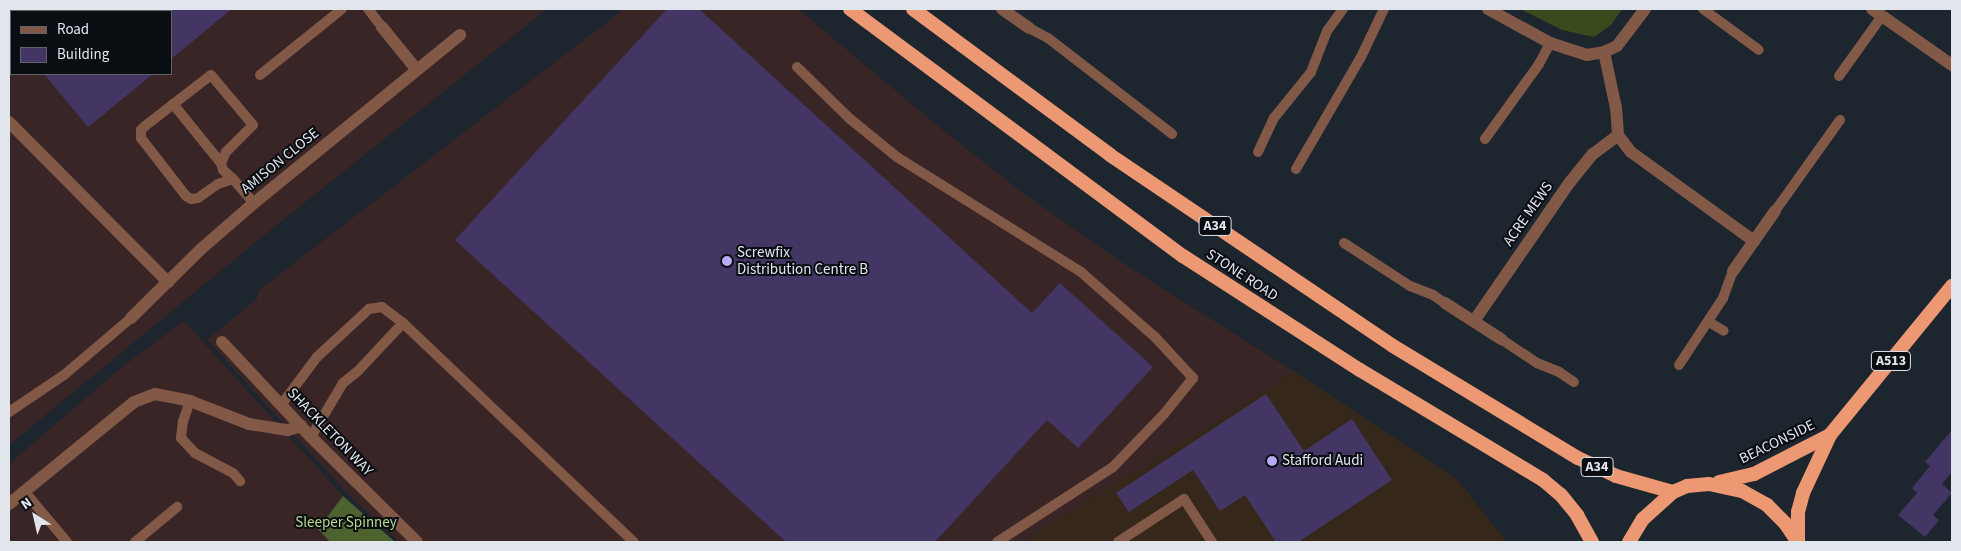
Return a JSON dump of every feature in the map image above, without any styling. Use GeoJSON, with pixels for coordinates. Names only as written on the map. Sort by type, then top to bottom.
{"type":"FeatureCollection","features":[{"type":"Feature","properties":{"kind":"highway","name":"STONE ROAD"},"geometry":{"type":"LineString","coordinates":[[850,9],[1183,256],[1360,370],[1543,480],[1561,495],[1577,515],[1592,542]]}},
{"type":"Feature","properties":{"kind":"highway","name":"STONE ROAD"},"geometry":{"type":"LineString","coordinates":[[913,9],[1110,155],[1393,346],[1578,458],[1616,476],[1673,492]]}},
{"type":"Feature","properties":{"kind":"highway","name":"BEACONSIDE"},"geometry":{"type":"LineString","coordinates":[[1798,542],[1798,512],[1803,493],[1830,435],[1952,286]]}},
{"type":"Feature","properties":{"kind":"highway","name":"BEACONSIDE"},"geometry":{"type":"LineString","coordinates":[[1673,492],[1687,486],[1734,480],[1754,474],[1830,435]]}},
{"type":"Feature","properties":{"kind":"highway"},"geometry":{"type":"LineString","coordinates":[[1709,484],[1742,491],[1767,505],[1785,523],[1798,542]]}},
{"type":"Feature","properties":{"kind":"highway"},"geometry":{"type":"LineString","coordinates":[[1629,542],[1643,519],[1673,492]]}},
{"type":"Feature","properties":{"kind":"street"},"geometry":{"type":"LineString","coordinates":[[1002,9],[1029,28]]}},
{"type":"Feature","properties":{"kind":"street"},"geometry":{"type":"LineString","coordinates":[[1488,9],[1550,44],[1587,55],[1604,52],[1617,46],[1645,9]]}},
{"type":"Feature","properties":{"kind":"street"},"geometry":{"type":"LineString","coordinates":[[1877,12],[1952,65]]}},
{"type":"Feature","properties":{"kind":"street"},"geometry":{"type":"LineString","coordinates":[[382,27],[416,70]]}},
{"type":"Feature","properties":{"kind":"street","name":"AMISON CLOSE"},"geometry":{"type":"LineString","coordinates":[[131,318],[201,249],[254,203],[460,35]]}},
{"type":"Feature","properties":{"kind":"street"},"geometry":{"type":"LineString","coordinates":[[1604,52],[1616,108],[1618,135],[1631,152],[1754,241]]}},
{"type":"Feature","properties":{"kind":"street"},"geometry":{"type":"LineString","coordinates":[[9,122],[168,282]]}},
{"type":"Feature","properties":{"kind":"street","name":"ACRE MEWS"},"geometry":{"type":"LineString","coordinates":[[1474,321],[1570,182],[1593,154],[1618,135]]}},
{"type":"Feature","properties":{"kind":"street"},"geometry":{"type":"LineString","coordinates":[[1733,271],[1775,210]]}},
{"type":"Feature","properties":{"kind":"street"},"geometry":{"type":"LineString","coordinates":[[1445,303],[1501,339]]}},
{"type":"Feature","properties":{"kind":"street","name":"SHACKLETON WAY"},"geometry":{"type":"LineString","coordinates":[[222,342],[311,437],[417,542]]}},
{"type":"Feature","properties":{"kind":"street"},"geometry":{"type":"LineString","coordinates":[[9,504],[134,402],[155,394],[190,401],[248,424],[288,430],[302,426]]}},
{"type":"Feature","properties":{"kind":"lane"},"geometry":{"type":"LineString","coordinates":[[260,75],[342,9]]}},
{"type":"Feature","properties":{"kind":"lane"},"geometry":{"type":"LineString","coordinates":[[368,9],[382,27]]}},
{"type":"Feature","properties":{"kind":"lane"},"geometry":{"type":"LineString","coordinates":[[1258,152],[1274,118],[1310,72],[1327,31],[1343,9]]}},
{"type":"Feature","properties":{"kind":"lane"},"geometry":{"type":"LineString","coordinates":[[1296,169],[1361,57],[1384,9]]}},
{"type":"Feature","properties":{"kind":"lane"},"geometry":{"type":"LineString","coordinates":[[1703,9],[1759,50]]}},
{"type":"Feature","properties":{"kind":"lane"},"geometry":{"type":"LineString","coordinates":[[1839,76],[1877,12]]}},
{"type":"Feature","properties":{"kind":"lane"},"geometry":{"type":"LineString","coordinates":[[1029,28],[1048,38],[1172,134]]}},
{"type":"Feature","properties":{"kind":"lane"},"geometry":{"type":"LineString","coordinates":[[1486,139],[1539,64],[1550,44]]}},
{"type":"Feature","properties":{"kind":"lane"},"geometry":{"type":"LineString","coordinates":[[797,67],[849,118],[897,157],[1081,272],[1155,338],[1192,378],[1164,414],[1113,467],[997,542]]}},
{"type":"Feature","properties":{"kind":"lane"},"geometry":{"type":"LineString","coordinates":[[221,163],[226,152],[253,125],[211,75],[141,130],[141,138],[186,196],[198,198],[218,184],[233,180]]}},
{"type":"Feature","properties":{"kind":"lane"},"geometry":{"type":"LineString","coordinates":[[173,104],[221,163],[223,170],[254,203]]}},
{"type":"Feature","properties":{"kind":"lane"},"geometry":{"type":"LineString","coordinates":[[1775,210],[1840,120]]}},
{"type":"Feature","properties":{"kind":"lane"},"geometry":{"type":"LineString","coordinates":[[1344,243],[1410,286],[1432,295],[1445,303]]}},
{"type":"Feature","properties":{"kind":"lane"},"geometry":{"type":"LineString","coordinates":[[1679,364],[1709,322],[1723,298],[1733,271]]}},
{"type":"Feature","properties":{"kind":"lane"},"geometry":{"type":"LineString","coordinates":[[281,405],[317,357],[369,309],[382,307],[402,323],[634,542]]}},
{"type":"Feature","properties":{"kind":"lane"},"geometry":{"type":"LineString","coordinates":[[9,412],[64,375],[131,318]]}},
{"type":"Feature","properties":{"kind":"lane"},"geometry":{"type":"LineString","coordinates":[[1709,322],[1724,332]]}},
{"type":"Feature","properties":{"kind":"lane"},"geometry":{"type":"LineString","coordinates":[[311,437],[343,383],[358,371],[402,323]]}},
{"type":"Feature","properties":{"kind":"lane"},"geometry":{"type":"LineString","coordinates":[[1501,339],[1537,364],[1559,372],[1574,382]]}},
{"type":"Feature","properties":{"kind":"lane"},"geometry":{"type":"LineString","coordinates":[[190,401],[183,421],[181,438],[195,453],[232,473],[240,481]]}},
{"type":"Feature","properties":{"kind":"lane"},"geometry":{"type":"LineString","coordinates":[[24,491],[67,542]]}},
{"type":"Feature","properties":{"kind":"lane"},"geometry":{"type":"LineString","coordinates":[[1118,542],[1184,499],[1212,542]]}},
{"type":"Feature","properties":{"kind":"lane"},"geometry":{"type":"LineString","coordinates":[[135,542],[177,507]]}},
{"type":"Feature","properties":{"kind":"shaded area"},"geometry":{"type":"Polygon","coordinates":[[[9,9],[547,9],[268,232],[9,445],[9,9]]]}},
{"type":"Feature","properties":{"kind":"shaded area"},"geometry":{"type":"Polygon","coordinates":[[[624,9],[798,9],[944,131],[1027,196],[1130,268],[1295,372],[1022,542],[399,542],[352,498],[207,340],[257,299],[258,291],[624,9]]]}},
{"type":"Feature","properties":{"kind":"shaded area"},"geometry":{"type":"Polygon","coordinates":[[[184,321],[343,496],[318,529],[330,542],[9,542],[9,464],[121,368],[184,321]]]}},
{"type":"Feature","properties":{"kind":"shaded area"},"geometry":{"type":"Polygon","coordinates":[[[1295,372],[1457,479],[1507,542],[1022,542],[1295,372]]]}},
{"type":"Feature","properties":{"kind":"green space"},"geometry":{"type":"Polygon","coordinates":[[[1520,9],[1622,9],[1611,25],[1594,37],[1562,30],[1520,9]]]}},
{"type":"Feature","properties":{"kind":"green space","name":"Sleeper Spinney"},"geometry":{"type":"Polygon","coordinates":[[[343,496],[395,542],[330,542],[318,529],[343,496]]]}},
{"type":"Feature","properties":{"kind":"building"},"geometry":{"type":"Polygon","coordinates":[[[171,9],[232,9],[172,58],[171,9]]]}},
{"type":"Feature","properties":{"kind":"building","name":"Screwfix Distribution Centre B"},"geometry":{"type":"Polygon","coordinates":[[[667,9],[699,9],[1032,313],[1060,283],[1153,367],[1078,448],[1047,420],[935,542],[786,542],[455,240],[667,9]]]}},
{"type":"Feature","properties":{"kind":"building"},"geometry":{"type":"Polygon","coordinates":[[[45,75],[152,75],[88,127],[45,75]]]}},
{"type":"Feature","properties":{"kind":"building","name":"Stafford Audi"},"geometry":{"type":"Polygon","coordinates":[[[1266,394],[1304,451],[1352,419],[1392,480],[1298,542],[1276,542],[1245,495],[1220,511],[1193,470],[1129,512],[1116,493],[1266,394]]]}},
{"type":"Feature","properties":{"kind":"building"},"geometry":{"type":"Polygon","coordinates":[[[1952,430],[1952,472],[1942,484],[1952,493],[1933,515],[1939,520],[1925,537],[1898,515],[1917,493],[1912,488],[1930,466],[1925,462],[1952,430]]]}},
{"type":"Feature","properties":{"kind":"place","name":"Screwfix Distribution Centre B"},"geometry":{"type":"Point","coordinates":[727,261]}},
{"type":"Feature","properties":{"kind":"place","name":"Stafford Audi"},"geometry":{"type":"Point","coordinates":[1272,461]}}]}
